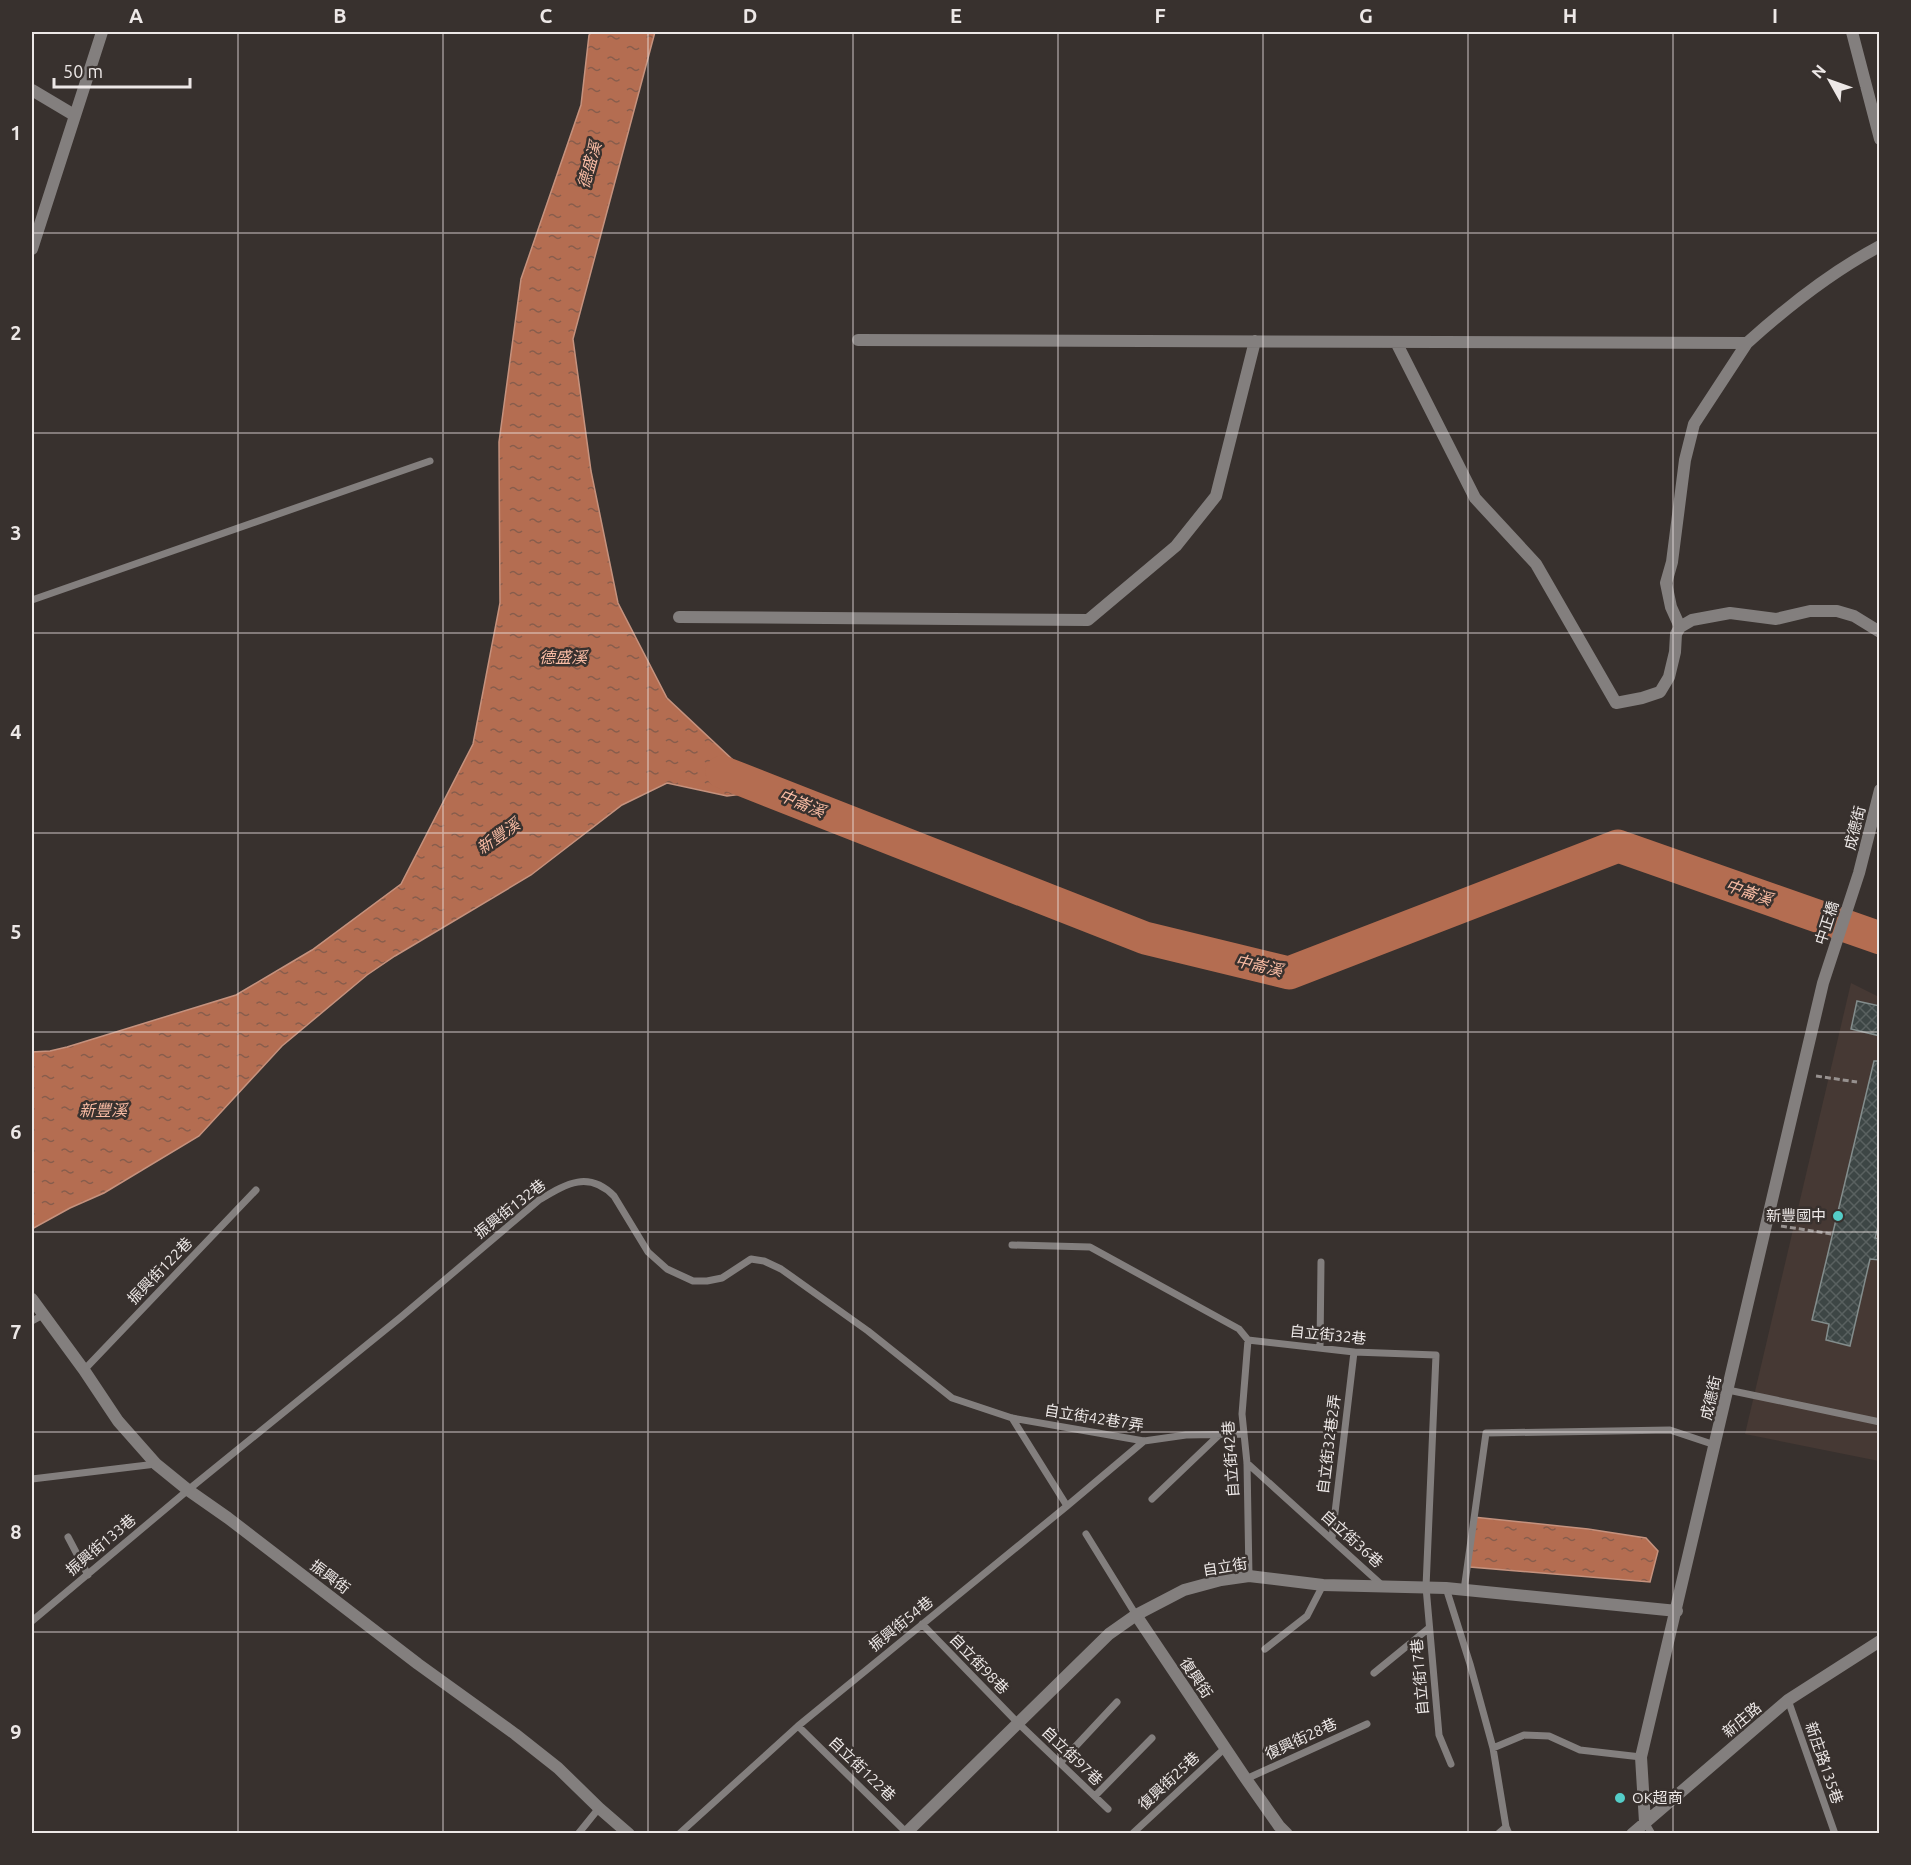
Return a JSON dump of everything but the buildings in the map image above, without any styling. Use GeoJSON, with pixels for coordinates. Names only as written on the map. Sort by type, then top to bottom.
{"type":"FeatureCollection","features":[{"type":"Feature","properties":{"kind":"street"},"geometry":{"type":"LineString","coordinates":[[32,249],[102,32]]}},
{"type":"Feature","properties":{"kind":"street"},"geometry":{"type":"LineString","coordinates":[[1852,32],[1880,139]]}},
{"type":"Feature","properties":{"kind":"street"},"geometry":{"type":"LineString","coordinates":[[32,90],[74,115]]}},
{"type":"Feature","properties":{"kind":"street"},"geometry":{"type":"LineString","coordinates":[[1680,627],[1671,607],[1666,583],[1672,562],[1684,460],[1694,424],[1747,343],[1825,279],[1880,246]]}},
{"type":"Feature","properties":{"kind":"street"},"geometry":{"type":"LineString","coordinates":[[858,340],[1747,343]]}},
{"type":"Feature","properties":{"kind":"street"},"geometry":{"type":"LineString","coordinates":[[679,617],[1088,620],[1176,546],[1216,496],[1255,341]]}},
{"type":"Feature","properties":{"kind":"street"},"geometry":{"type":"LineString","coordinates":[[1396,342],[1474,498],[1536,564],[1616,703],[1660,692],[1669,677],[1675,652],[1676,634],[1680,627],[1692,620],[1730,613],[1776,619],[1810,611],[1837,611],[1854,616],[1880,632]]}},
{"type":"Feature","properties":{"kind":"street","name":"成德街"},"geometry":{"type":"LineString","coordinates":[[1859,873],[1880,790]]}},
{"type":"Feature","properties":{"kind":"street","name":"中正橋"},"geometry":{"type":"LineString","coordinates":[[1823,983],[1859,873]]}},
{"type":"Feature","properties":{"kind":"street","name":"成德街"},"geometry":{"type":"LineString","coordinates":[[1645,1822],[1641,1757],[1823,983]]}},
{"type":"Feature","properties":{"kind":"street","name":"振興街"},"geometry":{"type":"LineString","coordinates":[[32,1299],[118,1421],[156,1464],[418,1664],[515,1734],[558,1768],[598,1808],[629,1833]]}},
{"type":"Feature","properties":{"kind":"street","name":"自立街"},"geometry":{"type":"LineString","coordinates":[[906,1833],[1109,1634],[1136,1615],[1184,1590],[1221,1580],[1249,1576],[1323,1585],[1446,1588],[1677,1611]]}},
{"type":"Feature","properties":{"kind":"street","name":"復興街"},"geometry":{"type":"LineString","coordinates":[[1136,1615],[1246,1779],[1279,1826],[1287,1833]]}},
{"type":"Feature","properties":{"kind":"street","name":"新庄路"},"geometry":{"type":"LineString","coordinates":[[1632,1833],[1788,1700],[1880,1641]]}},
{"type":"Feature","properties":{"kind":"lane"},"geometry":{"type":"LineString","coordinates":[[32,600],[430,461]]}},
{"type":"Feature","properties":{"kind":"lane","name":"振興街132巷"},"geometry":{"type":"LineString","coordinates":[[188,1490],[539,1200],[564,1185],[589,1180],[607,1188],[648,1252],[667,1269],[693,1281],[707,1281],[722,1278],[752,1259],[764,1261],[781,1269],[868,1331],[952,1398],[1012,1418]]}},
{"type":"Feature","properties":{"kind":"lane","name":"振興街122巷"},"geometry":{"type":"LineString","coordinates":[[84,1370],[256,1190]]}},
{"type":"Feature","properties":{"kind":"lane"},"geometry":{"type":"LineString","coordinates":[[1012,1245],[1090,1247],[1239,1329],[1248,1340]]}},
{"type":"Feature","properties":{"kind":"lane"},"geometry":{"type":"LineString","coordinates":[[1320,1348],[1322,1262]]}},
{"type":"Feature","properties":{"kind":"lane"},"geometry":{"type":"LineString","coordinates":[[32,1321],[43,1315]]}},
{"type":"Feature","properties":{"kind":"lane","name":"自立街32巷"},"geometry":{"type":"LineString","coordinates":[[1248,1340],[1354,1352],[1436,1355],[1426,1587]]}},
{"type":"Feature","properties":{"kind":"lane","name":"自立街42巷"},"geometry":{"type":"LineString","coordinates":[[1248,1340],[1242,1414],[1247,1463],[1249,1576]]}},
{"type":"Feature","properties":{"kind":"lane","name":"自立街32巷2弄"},"geometry":{"type":"LineString","coordinates":[[1332,1538],[1354,1352]]}},
{"type":"Feature","properties":{"kind":"lane"},"geometry":{"type":"LineString","coordinates":[[1728,1390],[1880,1422]]}},
{"type":"Feature","properties":{"kind":"lane"},"geometry":{"type":"LineString","coordinates":[[1012,1418],[1067,1506]]}},
{"type":"Feature","properties":{"kind":"lane","name":"自立街42巷7弄"},"geometry":{"type":"LineString","coordinates":[[1012,1418],[1144,1441],[1186,1435],[1243,1434]]}},
{"type":"Feature","properties":{"kind":"lane"},"geometry":{"type":"LineString","coordinates":[[1464,1590],[1486,1433],[1670,1430],[1715,1446]]}},
{"type":"Feature","properties":{"kind":"lane"},"geometry":{"type":"LineString","coordinates":[[1152,1499],[1219,1436]]}},
{"type":"Feature","properties":{"kind":"lane","name":"振興街54巷"},"geometry":{"type":"LineString","coordinates":[[679,1833],[798,1726],[1144,1441]]}},
{"type":"Feature","properties":{"kind":"lane","name":"自立街36巷"},"geometry":{"type":"LineString","coordinates":[[1247,1463],[1385,1588]]}},
{"type":"Feature","properties":{"kind":"lane"},"geometry":{"type":"LineString","coordinates":[[32,1479],[156,1464]]}},
{"type":"Feature","properties":{"kind":"lane","name":"振興街133巷"},"geometry":{"type":"LineString","coordinates":[[32,1621],[188,1490]]}},
{"type":"Feature","properties":{"kind":"lane","name":"復興街"},"geometry":{"type":"LineString","coordinates":[[1086,1534],[1136,1615]]}},
{"type":"Feature","properties":{"kind":"lane"},"geometry":{"type":"LineString","coordinates":[[68,1537],[88,1575]]}},
{"type":"Feature","properties":{"kind":"lane"},"geometry":{"type":"LineString","coordinates":[[1265,1649],[1307,1616],[1323,1585]]}},
{"type":"Feature","properties":{"kind":"lane","name":"自立街17巷"},"geometry":{"type":"LineString","coordinates":[[1426,1587],[1439,1735],[1451,1764]]}},
{"type":"Feature","properties":{"kind":"lane"},"geometry":{"type":"LineString","coordinates":[[1446,1588],[1494,1748],[1507,1830],[1498,1833]]}},
{"type":"Feature","properties":{"kind":"lane","name":"自立街98巷"},"geometry":{"type":"LineString","coordinates":[[922,1624],[1017,1722]]}},
{"type":"Feature","properties":{"kind":"lane"},"geometry":{"type":"LineString","coordinates":[[1374,1673],[1429,1628]]}},
{"type":"Feature","properties":{"kind":"lane","name":"新庄路135巷"},"geometry":{"type":"LineString","coordinates":[[1788,1700],[1835,1833]]}},
{"type":"Feature","properties":{"kind":"lane"},"geometry":{"type":"LineString","coordinates":[[1060,1763],[1117,1702]]}},
{"type":"Feature","properties":{"kind":"lane","name":"自立街97巷"},"geometry":{"type":"LineString","coordinates":[[1017,1722],[1108,1809]]}},
{"type":"Feature","properties":{"kind":"lane","name":"復興街28巷"},"geometry":{"type":"LineString","coordinates":[[1246,1779],[1367,1724]]}},
{"type":"Feature","properties":{"kind":"lane","name":"自立街122巷"},"geometry":{"type":"LineString","coordinates":[[798,1726],[906,1833]]}},
{"type":"Feature","properties":{"kind":"lane"},"geometry":{"type":"LineString","coordinates":[[1494,1748],[1524,1735],[1548,1736],[1580,1749],[1641,1757]]}},
{"type":"Feature","properties":{"kind":"lane"},"geometry":{"type":"LineString","coordinates":[[1095,1796],[1152,1738]]}},
{"type":"Feature","properties":{"kind":"lane","name":"復興街25巷"},"geometry":{"type":"LineString","coordinates":[[1131,1833],[1225,1748]]}},
{"type":"Feature","properties":{"kind":"lane"},"geometry":{"type":"LineString","coordinates":[[578,1833],[598,1808]]}},
{"type":"Feature","properties":{"kind":"lane"},"geometry":{"type":"LineString","coordinates":[[1645,1822],[1652,1833]]}},
{"type":"Feature","properties":{"kind":"path"},"geometry":{"type":"LineString","coordinates":[[1802,1074],[1857,1082]]}},
{"type":"Feature","properties":{"kind":"path"},"geometry":{"type":"LineString","coordinates":[[1767,1224],[1832,1234]]}},
{"type":"Feature","properties":{"kind":"shaded area","name":"新豐國中"},"geometry":{"type":"Polygon","coordinates":[[[1851,983],[1879,997],[1879,1461],[1745,1434],[1851,983]]]}},
{"type":"Feature","properties":{"kind":"water"},"geometry":{"type":"Polygon","coordinates":[[[592,32],[655,32],[573,339],[591,471],[618,603],[667,698],[766,791],[727,796],[667,783],[622,805],[531,875],[367,975],[282,1046],[199,1136],[104,1193],[32,1229],[32,1052],[67,1047],[236,995],[312,950],[401,884],[473,744],[500,603],[499,442],[521,279],[581,105],[589,35],[592,32]]]}},
{"type":"Feature","properties":{"kind":"water"},"geometry":{"type":"Polygon","coordinates":[[[1473,1517],[1588,1529],[1646,1538],[1658,1551],[1650,1582],[1470,1567],[1473,1517]]]}},
{"type":"Feature","properties":{"kind":"waterway","name":"中崙溪"},"geometry":{"type":"LineString","coordinates":[[722,772],[1145,938],[1289,973],[1618,846],[1880,938]]}},
{"type":"Feature","properties":{"kind":"place","name":"新豐國中"},"geometry":{"type":"Point","coordinates":[1838,1216]}},
{"type":"Feature","properties":{"kind":"place","name":"OK超商"},"geometry":{"type":"Point","coordinates":[1620,1798]}},
{"type":"Feature","properties":{"kind":"water label","name":"德盛溪"},"geometry":{"type":"Point","coordinates":[589,165]}},
{"type":"Feature","properties":{"kind":"water label","name":"德盛溪"},"geometry":{"type":"Point","coordinates":[563,657]}},
{"type":"Feature","properties":{"kind":"water label","name":"新豐溪"},"geometry":{"type":"Point","coordinates":[498,836]}},
{"type":"Feature","properties":{"kind":"water label","name":"新豐溪"},"geometry":{"type":"Point","coordinates":[103,1110]}}]}
